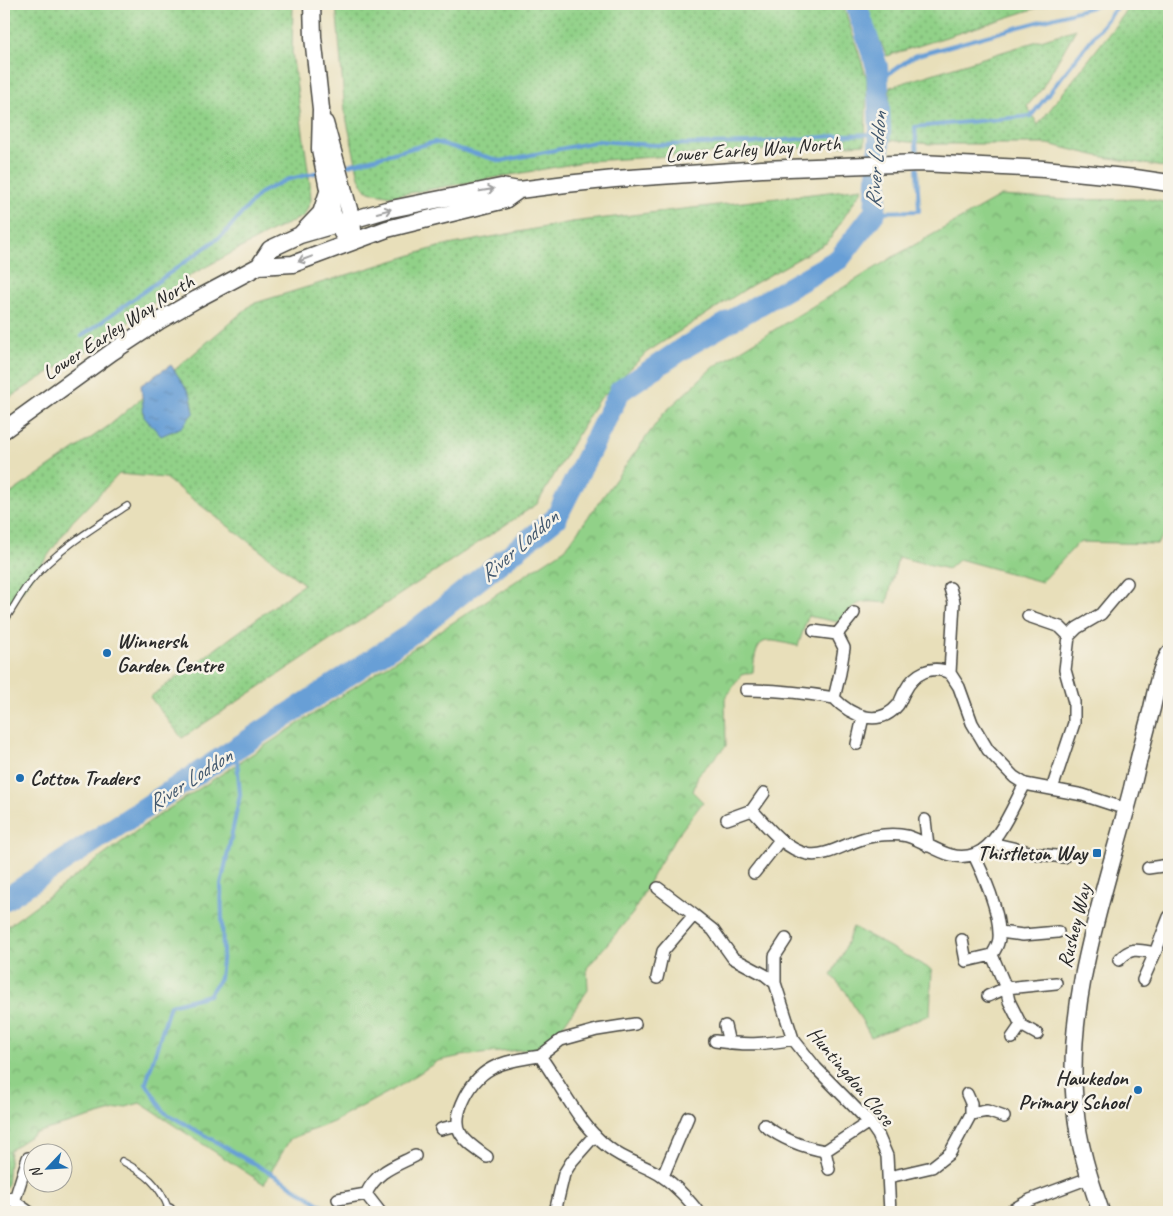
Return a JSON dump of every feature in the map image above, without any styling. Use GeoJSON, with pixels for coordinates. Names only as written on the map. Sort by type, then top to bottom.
{"type":"FeatureCollection","features":[{"type":"Feature","properties":{"kind":"main road"},"geometry":{"type":"LineString","coordinates":[[312,10],[314,51],[326,147],[345,222],[343,235],[350,242]]}},
{"type":"Feature","properties":{"kind":"main road","name":"Lower Earley Way North"},"geometry":{"type":"LineString","coordinates":[[259,266],[270,249],[300,235],[386,210],[501,187],[519,190],[615,179],[762,169],[920,163],[1044,169],[1169,183]]}},
{"type":"Feature","properties":{"kind":"main road"},"geometry":{"type":"LineString","coordinates":[[300,235],[320,213],[332,174]]}},
{"type":"Feature","properties":{"kind":"main road","name":"Lower Earley Way North"},"geometry":{"type":"LineString","coordinates":[[4,430],[112,352],[159,321],[259,266],[293,264],[350,242],[423,219],[505,200],[519,190]]}},
{"type":"Feature","properties":{"kind":"main road"},"geometry":{"type":"LineString","coordinates":[[328,191],[333,214],[345,222]]}},
{"type":"Feature","properties":{"kind":"main road","name":"Rushey Way"},"geometry":{"type":"LineString","coordinates":[[1101,1212],[1089,1178],[1078,1128],[1075,1106],[1074,1035],[1084,968],[1157,687],[1169,654]]}},
{"type":"Feature","properties":{"kind":"street"},"geometry":{"type":"LineString","coordinates":[[1052,789],[1074,723],[1074,702],[1065,670],[1069,636],[1077,628],[1101,614],[1127,583]]}},
{"type":"Feature","properties":{"kind":"street"},"geometry":{"type":"LineString","coordinates":[[950,588],[954,602],[950,673],[959,688],[978,736],[988,750],[1014,777],[1025,784],[1083,795],[1126,809]]}},
{"type":"Feature","properties":{"kind":"street"},"geometry":{"type":"LineString","coordinates":[[838,634],[854,613]]}},
{"type":"Feature","properties":{"kind":"street"},"geometry":{"type":"LineString","coordinates":[[1028,616],[1060,627],[1069,636]]}},
{"type":"Feature","properties":{"kind":"street"},"geometry":{"type":"LineString","coordinates":[[814,631],[838,634]]}},
{"type":"Feature","properties":{"kind":"street"},"geometry":{"type":"LineString","coordinates":[[834,698],[844,648],[838,634]]}},
{"type":"Feature","properties":{"kind":"street"},"geometry":{"type":"LineString","coordinates":[[746,690],[768,690],[834,698],[844,709],[863,717],[874,718],[892,711],[900,703],[909,684],[927,670],[937,668],[950,673]]}},
{"type":"Feature","properties":{"kind":"street"},"geometry":{"type":"LineString","coordinates":[[857,744],[863,717]]}},
{"type":"Feature","properties":{"kind":"street"},"geometry":{"type":"LineString","coordinates":[[752,810],[780,840],[794,849],[809,855],[824,853],[864,838],[892,835],[908,836],[949,855],[966,857],[982,851],[991,843],[1025,784]]}},
{"type":"Feature","properties":{"kind":"street"},"geometry":{"type":"LineString","coordinates":[[727,819],[752,810],[764,793]]}},
{"type":"Feature","properties":{"kind":"street"},"geometry":{"type":"LineString","coordinates":[[925,820],[928,846]]}},
{"type":"Feature","properties":{"kind":"street"},"geometry":{"type":"LineString","coordinates":[[754,873],[780,840]]}},
{"type":"Feature","properties":{"kind":"street"},"geometry":{"type":"LineString","coordinates":[[991,843],[1038,854],[1064,857]]}},
{"type":"Feature","properties":{"kind":"street"},"geometry":{"type":"LineString","coordinates":[[962,940],[966,961],[992,955],[998,944],[1000,932],[989,889],[974,855]]}},
{"type":"Feature","properties":{"kind":"street"},"geometry":{"type":"LineString","coordinates":[[1148,868],[1169,865]]}},
{"type":"Feature","properties":{"kind":"street"},"geometry":{"type":"LineString","coordinates":[[658,888],[712,930],[733,958],[766,975],[776,983]]}},
{"type":"Feature","properties":{"kind":"street"},"geometry":{"type":"LineString","coordinates":[[658,978],[663,951],[694,916]]}},
{"type":"Feature","properties":{"kind":"street"},"geometry":{"type":"LineString","coordinates":[[1143,980],[1169,917]]}},
{"type":"Feature","properties":{"kind":"street"},"geometry":{"type":"LineString","coordinates":[[1000,932],[1023,934],[1058,932]]}},
{"type":"Feature","properties":{"kind":"street","name":"Huntingdon Close"},"geometry":{"type":"LineString","coordinates":[[786,939],[775,956],[776,983],[793,1039],[816,1068],[869,1122],[878,1135],[887,1156],[890,1212]]}},
{"type":"Feature","properties":{"kind":"street"},"geometry":{"type":"LineString","coordinates":[[1119,960],[1124,953],[1134,949],[1155,953]]}},
{"type":"Feature","properties":{"kind":"street"},"geometry":{"type":"LineString","coordinates":[[992,955],[1006,988],[1009,1001],[1021,1025],[1037,1034]]}},
{"type":"Feature","properties":{"kind":"street"},"geometry":{"type":"LineString","coordinates":[[988,996],[1006,988],[1056,983]]}},
{"type":"Feature","properties":{"kind":"street"},"geometry":{"type":"LineString","coordinates":[[487,1157],[465,1141],[456,1125],[468,1090],[477,1078],[490,1069],[502,1064],[540,1056],[561,1040],[597,1030],[634,1024]]}},
{"type":"Feature","properties":{"kind":"street"},"geometry":{"type":"LineString","coordinates":[[1012,1038],[1021,1025]]}},
{"type":"Feature","properties":{"kind":"street"},"geometry":{"type":"LineString","coordinates":[[725,1026],[730,1043]]}},
{"type":"Feature","properties":{"kind":"street"},"geometry":{"type":"LineString","coordinates":[[715,1040],[744,1045],[766,1044],[793,1039]]}},
{"type":"Feature","properties":{"kind":"street"},"geometry":{"type":"LineString","coordinates":[[540,1056],[576,1111],[608,1148],[632,1162],[663,1176],[698,1212]]}},
{"type":"Feature","properties":{"kind":"street"},"geometry":{"type":"LineString","coordinates":[[889,1177],[932,1167],[950,1154],[971,1114],[972,1103],[967,1094]]}},
{"type":"Feature","properties":{"kind":"street"},"geometry":{"type":"LineString","coordinates":[[971,1114],[986,1112],[1004,1117]]}},
{"type":"Feature","properties":{"kind":"street"},"geometry":{"type":"LineString","coordinates":[[663,1176],[688,1118]]}},
{"type":"Feature","properties":{"kind":"street"},"geometry":{"type":"LineString","coordinates":[[764,1125],[775,1133],[806,1148],[824,1151],[869,1122]]}},
{"type":"Feature","properties":{"kind":"street"},"geometry":{"type":"LineString","coordinates":[[441,1129],[456,1125]]}},
{"type":"Feature","properties":{"kind":"street"},"geometry":{"type":"LineString","coordinates":[[555,1212],[564,1174],[572,1161],[595,1135]]}},
{"type":"Feature","properties":{"kind":"street"},"geometry":{"type":"LineString","coordinates":[[824,1151],[829,1168]]}},
{"type":"Feature","properties":{"kind":"street"},"geometry":{"type":"LineString","coordinates":[[366,1194],[371,1183],[381,1173],[415,1156]]}},
{"type":"Feature","properties":{"kind":"street"},"geometry":{"type":"LineString","coordinates":[[22,1172],[9,1201],[29,1212]]}},
{"type":"Feature","properties":{"kind":"street"},"geometry":{"type":"LineString","coordinates":[[1008,1212],[1030,1200],[1089,1178]]}},
{"type":"Feature","properties":{"kind":"street"},"geometry":{"type":"LineString","coordinates":[[338,1199],[366,1194]]}},
{"type":"Feature","properties":{"kind":"street"},"geometry":{"type":"LineString","coordinates":[[366,1194],[380,1212]]}},
{"type":"Feature","properties":{"kind":"lane"},"geometry":{"type":"LineString","coordinates":[[4,622],[29,583],[48,564],[89,531],[127,506]]}},
{"type":"Feature","properties":{"kind":"lane"},"geometry":{"type":"LineString","coordinates":[[122,1161],[138,1170],[154,1183],[163,1195],[170,1211]]}},
{"type":"Feature","properties":{"kind":"green space"},"geometry":{"type":"Polygon","coordinates":[[[4,4],[293,4],[292,52],[311,200],[304,216],[270,232],[191,275],[102,342],[4,401],[4,4]]]}},
{"type":"Feature","properties":{"kind":"green space"},"geometry":{"type":"Polygon","coordinates":[[[336,4],[843,4],[867,79],[865,144],[589,161],[393,196],[374,193],[364,188],[359,177],[345,112],[336,4]]]}},
{"type":"Feature","properties":{"kind":"green space"},"geometry":{"type":"Polygon","coordinates":[[[862,4],[1049,4],[887,56],[862,4]]]}},
{"type":"Feature","properties":{"kind":"green space"},"geometry":{"type":"Polygon","coordinates":[[[1132,4],[1169,4],[1169,168],[1098,156],[1048,144],[931,144],[888,140],[890,87],[1076,29],[1041,90],[1027,106],[1038,125],[1132,4]]]}},
{"type":"Feature","properties":{"kind":"green space"},"geometry":{"type":"Polygon","coordinates":[[[863,188],[828,242],[752,285],[647,352],[597,402],[537,504],[182,738],[150,697],[304,584],[165,478],[119,474],[72,522],[21,593],[4,610],[4,498],[110,425],[252,304],[438,247],[572,222],[863,188]]]}},
{"type":"Feature","properties":{"kind":"green space"},"geometry":{"type":"Polygon","coordinates":[[[1001,196],[1068,200],[1148,199],[1169,203],[1169,529],[1157,544],[1079,542],[1042,582],[959,559],[948,569],[898,557],[887,603],[864,602],[855,606],[838,622],[808,616],[798,646],[770,641],[760,645],[754,659],[753,672],[741,675],[725,699],[726,746],[698,775],[693,792],[703,802],[677,836],[655,871],[633,913],[587,968],[588,990],[548,1047],[461,1056],[438,1061],[398,1087],[333,1122],[290,1139],[264,1184],[140,1103],[35,1133],[10,1150],[7,1186],[4,1187],[4,929],[150,821],[565,549],[663,414],[712,368],[893,257],[1001,196]]]}},
{"type":"Feature","properties":{"kind":"green space"},"geometry":{"type":"Polygon","coordinates":[[[853,927],[932,970],[930,1015],[871,1037],[846,992],[831,975],[843,953],[853,927]]]}},
{"type":"Feature","properties":{"kind":"water"},"geometry":{"type":"Polygon","coordinates":[[[171,365],[191,396],[194,412],[182,427],[161,436],[144,417],[141,385],[171,365]]]}},
{"type":"Feature","properties":{"kind":"waterway","name":"River Loddon"},"geometry":{"type":"LineString","coordinates":[[4,900],[408,636],[556,518],[620,391],[687,346],[839,259],[875,212],[880,130],[877,67],[856,4]]}},
{"type":"Feature","properties":{"kind":"waterway"},"geometry":{"type":"LineString","coordinates":[[878,81],[914,56],[1103,4]]}},
{"type":"Feature","properties":{"kind":"waterway"},"geometry":{"type":"LineString","coordinates":[[917,158],[915,127],[1031,116],[1119,4]]}},
{"type":"Feature","properties":{"kind":"waterway"},"geometry":{"type":"LineString","coordinates":[[341,167],[435,142],[501,161],[599,141],[653,145],[753,143],[880,134]]}},
{"type":"Feature","properties":{"kind":"waterway"},"geometry":{"type":"LineString","coordinates":[[875,212],[919,211],[917,168]]}},
{"type":"Feature","properties":{"kind":"waterway"},"geometry":{"type":"LineString","coordinates":[[82,336],[224,234],[260,193],[286,180],[319,172]]}},
{"type":"Feature","properties":{"kind":"waterway"},"geometry":{"type":"LineString","coordinates":[[236,747],[240,795],[221,885],[223,952],[220,978],[209,995],[170,1005],[146,1083],[164,1112],[286,1182],[332,1212]]}},
{"type":"Feature","properties":{"kind":"place","name":"Winnersh Garden Centre"},"geometry":{"type":"Point","coordinates":[107,653]}},
{"type":"Feature","properties":{"kind":"place","name":"Cotton Traders"},"geometry":{"type":"Point","coordinates":[20,778]}},
{"type":"Feature","properties":{"kind":"place","name":"Thistleton Way"},"geometry":{"type":"Point","coordinates":[1097,853]}},
{"type":"Feature","properties":{"kind":"place","name":"Hawkedon Primary School"},"geometry":{"type":"Point","coordinates":[1138,1090]}}]}
